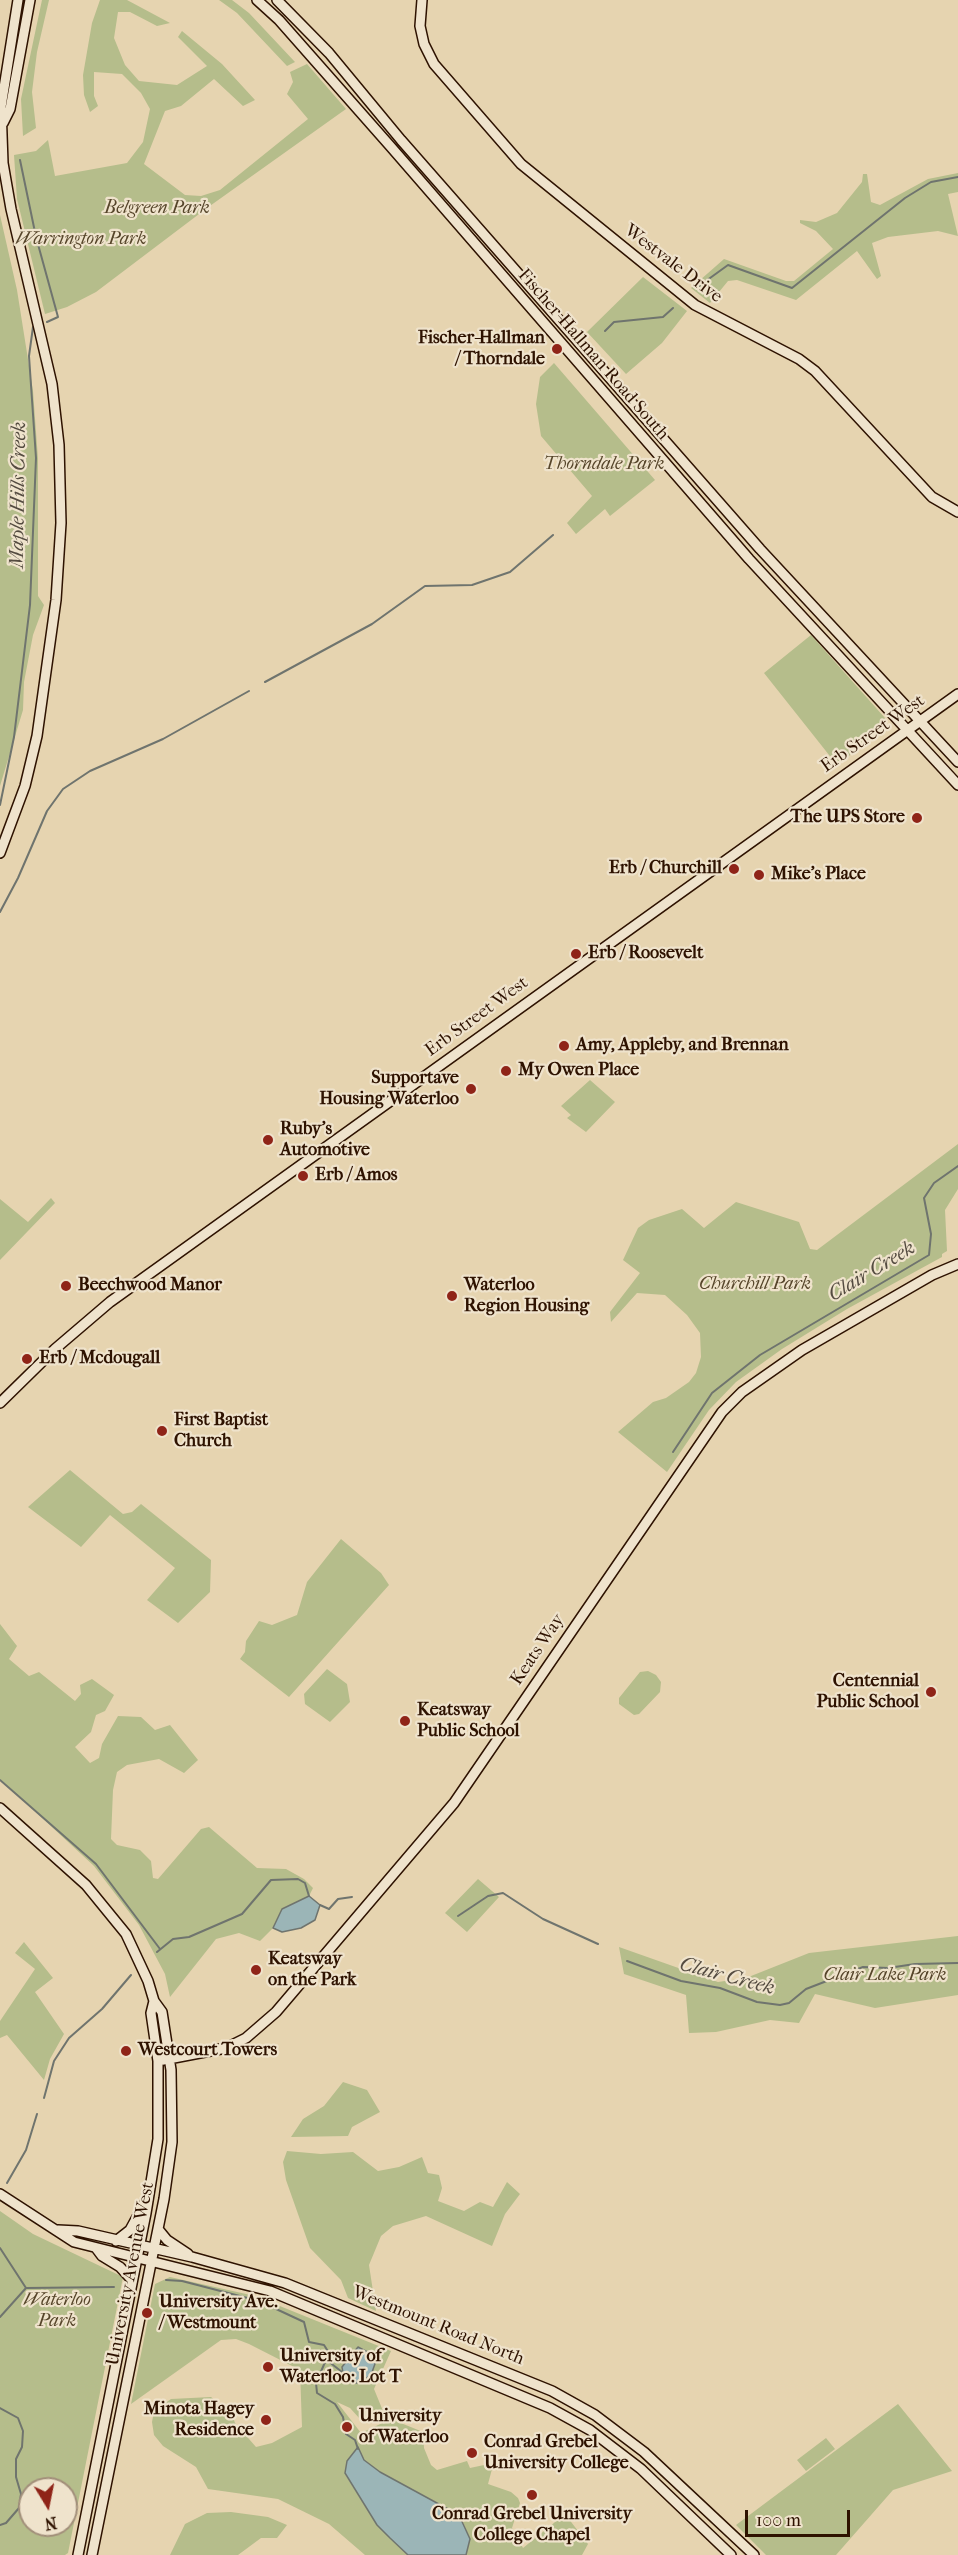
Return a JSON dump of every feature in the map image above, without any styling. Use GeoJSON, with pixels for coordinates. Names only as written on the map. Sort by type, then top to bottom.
{"type":"FeatureCollection","features":[{"type":"Feature","properties":{"kind":"main road"},"geometry":{"type":"LineString","coordinates":[[0,853],[25,786],[37,736],[56,600],[61,523],[58,445],[52,384],[11,209],[3,163],[1,107],[18,0]]}},
{"type":"Feature","properties":{"kind":"main road"},"geometry":{"type":"LineString","coordinates":[[3,123],[10,109],[30,0]]}},
{"type":"Feature","properties":{"kind":"main road","name":"Fischer-Hallman Road South"},"geometry":{"type":"LineString","coordinates":[[257,0],[279,20],[749,559],[906,731],[958,784]]}},
{"type":"Feature","properties":{"kind":"main road","name":"Fischer-Hallman Road South"},"geometry":{"type":"LineString","coordinates":[[278,0],[329,53],[401,140],[753,540],[958,762]]}},
{"type":"Feature","properties":{"kind":"main road","name":"Westvale Drive"},"geometry":{"type":"LineString","coordinates":[[422,0],[420,26],[424,44],[434,64],[521,164],[695,305],[799,359],[815,371],[932,497],[958,512]]}},
{"type":"Feature","properties":{"kind":"main road","name":"Erb Street West"},"geometry":{"type":"LineString","coordinates":[[0,1403],[54,1349],[110,1302],[958,694]]}},
{"type":"Feature","properties":{"kind":"main road","name":"Keats Way"},"geometry":{"type":"LineString","coordinates":[[158,2061],[200,2055],[236,2044],[255,2032],[276,2012],[454,1803],[722,1412],[742,1392],[802,1350],[932,1275],[958,1264]]}},
{"type":"Feature","properties":{"kind":"main road","name":"University Avenue West"},"geometry":{"type":"LineString","coordinates":[[0,1809],[86,1885],[111,1913],[138,1958],[153,2001],[162,2012],[170,2059],[173,2095],[172,2142],[158,2229],[92,2555]]}},
{"type":"Feature","properties":{"kind":"main road","name":"University Avenue West"},"geometry":{"type":"LineString","coordinates":[[78,2555],[150,2196],[159,2125],[158,2061],[151,2013],[153,2001]]}},
{"type":"Feature","properties":{"kind":"main road","name":"Westmount Road North"},"geometry":{"type":"LineString","coordinates":[[0,2194],[74,2242],[270,2291],[550,2408],[590,2430],[641,2469],[731,2555]]}},
{"type":"Feature","properties":{"kind":"main road"},"geometry":{"type":"LineString","coordinates":[[116,2241],[130,2230],[150,2196]]}},
{"type":"Feature","properties":{"kind":"main road"},"geometry":{"type":"LineString","coordinates":[[158,2229],[167,2240],[192,2257]]}},
{"type":"Feature","properties":{"kind":"main road","name":"Westmount Road North"},"geometry":{"type":"LineString","coordinates":[[58,2230],[78,2231],[140,2247],[192,2257],[285,2283],[552,2391],[596,2415],[644,2452],[754,2555]]}},
{"type":"Feature","properties":{"kind":"main road"},"geometry":{"type":"LineString","coordinates":[[96,2248],[102,2256],[124,2270],[132,2280]]}},
{"type":"Feature","properties":{"kind":"green space"},"geometry":{"type":"Polygon","coordinates":[[[42,0],[49,0],[37,52],[32,92],[36,128],[23,136],[21,99],[42,0]]]}},
{"type":"Feature","properties":{"kind":"green space","name":"Belgreen Park"},"geometry":{"type":"Polygon","coordinates":[[[100,0],[127,0],[170,23],[157,26],[130,12],[118,12],[114,38],[125,65],[139,81],[177,85],[207,66],[178,37],[182,31],[222,64],[255,100],[243,106],[214,79],[181,106],[165,111],[144,164],[185,195],[201,196],[220,190],[308,119],[287,94],[293,82],[290,72],[307,64],[346,109],[207,208],[96,292],[67,307],[45,314],[17,199],[14,155],[36,151],[48,140],[55,176],[127,163],[143,142],[150,109],[141,93],[122,74],[94,72],[94,96],[98,106],[90,112],[84,95],[83,75],[92,23],[100,0]]]}},
{"type":"Feature","properties":{"kind":"green space"},"geometry":{"type":"Polygon","coordinates":[[[219,0],[232,0],[249,13],[295,62],[287,66],[237,13],[219,0]]]}},
{"type":"Feature","properties":{"kind":"green space"},"geometry":{"type":"Polygon","coordinates":[[[958,173],[958,192],[948,194],[958,236],[938,231],[888,237],[872,243],[881,276],[877,279],[857,251],[796,300],[737,280],[728,281],[710,303],[691,288],[724,259],[786,281],[794,281],[833,249],[816,231],[800,223],[800,220],[816,222],[837,213],[862,182],[863,174],[867,174],[871,202],[880,205],[928,179],[958,173]]]}},
{"type":"Feature","properties":{"kind":"green space"},"geometry":{"type":"Polygon","coordinates":[[[0,215],[17,290],[33,391],[38,459],[38,596],[44,605],[33,635],[24,682],[23,710],[0,786],[0,215]]]}},
{"type":"Feature","properties":{"kind":"green space"},"geometry":{"type":"Polygon","coordinates":[[[643,277],[687,311],[662,343],[626,374],[587,332],[643,277]]]}},
{"type":"Feature","properties":{"kind":"green space","name":"Thorndale Park"},"geometry":{"type":"Polygon","coordinates":[[[554,363],[655,480],[610,516],[605,509],[576,534],[567,523],[592,496],[541,436],[536,404],[540,377],[554,363]]]}},
{"type":"Feature","properties":{"kind":"green space"},"geometry":{"type":"Polygon","coordinates":[[[811,635],[885,718],[883,730],[837,765],[764,673],[811,635]]]}},
{"type":"Feature","properties":{"kind":"green space"},"geometry":{"type":"Polygon","coordinates":[[[590,1080],[615,1102],[586,1132],[567,1118],[571,1115],[561,1106],[590,1080]]]}},
{"type":"Feature","properties":{"kind":"green space","name":"Churchill Park"},"geometry":{"type":"Polygon","coordinates":[[[958,1144],[958,1189],[945,1210],[947,1251],[942,1254],[942,1257],[847,1309],[782,1349],[736,1382],[709,1410],[667,1472],[618,1432],[653,1402],[666,1398],[689,1382],[696,1373],[701,1357],[700,1333],[687,1315],[665,1295],[637,1293],[611,1322],[610,1312],[640,1273],[623,1260],[638,1228],[649,1220],[682,1209],[704,1228],[736,1202],[799,1222],[810,1249],[817,1250],[958,1144]]]}},
{"type":"Feature","properties":{"kind":"green space"},"geometry":{"type":"Polygon","coordinates":[[[51,1198],[55,1203],[0,1260],[0,1199],[28,1222],[51,1198]]]}},
{"type":"Feature","properties":{"kind":"green space"},"geometry":{"type":"Polygon","coordinates":[[[70,1470],[123,1514],[132,1512],[141,1504],[211,1560],[210,1592],[178,1623],[147,1600],[175,1568],[110,1515],[81,1547],[28,1507],[70,1470]]]}},
{"type":"Feature","properties":{"kind":"green space"},"geometry":{"type":"Polygon","coordinates":[[[341,1539],[381,1573],[389,1585],[289,1697],[240,1659],[245,1652],[246,1641],[259,1621],[272,1625],[297,1615],[307,1582],[341,1539]]]}},
{"type":"Feature","properties":{"kind":"green space"},"geometry":{"type":"Polygon","coordinates":[[[0,1624],[17,1646],[9,1659],[29,1676],[39,1672],[75,1701],[81,1694],[80,1685],[92,1679],[114,1695],[105,1711],[96,1715],[91,1732],[75,1747],[90,1763],[99,1758],[102,1744],[118,1716],[141,1717],[155,1730],[170,1725],[198,1760],[184,1773],[159,1759],[127,1765],[117,1772],[113,1790],[111,1839],[117,1845],[140,1850],[151,1861],[153,1878],[158,1879],[201,1829],[209,1827],[257,1868],[286,1869],[304,1879],[313,1888],[309,1896],[282,1909],[273,1928],[260,1941],[239,1933],[216,1939],[170,1997],[165,1974],[139,1925],[94,1866],[0,1779],[0,1624]]]}},
{"type":"Feature","properties":{"kind":"green space"},"geometry":{"type":"Polygon","coordinates":[[[327,1669],[347,1684],[350,1702],[330,1722],[305,1704],[304,1694],[327,1669]]]}},
{"type":"Feature","properties":{"kind":"green space"},"geometry":{"type":"Polygon","coordinates":[[[648,1671],[656,1675],[661,1682],[660,1692],[639,1714],[634,1715],[619,1704],[619,1698],[640,1672],[648,1671]]]}},
{"type":"Feature","properties":{"kind":"green space"},"geometry":{"type":"Polygon","coordinates":[[[478,1879],[499,1897],[467,1932],[445,1913],[478,1879]]]}},
{"type":"Feature","properties":{"kind":"green space","name":"Clair Lake Park"},"geometry":{"type":"Polygon","coordinates":[[[958,1936],[958,1995],[875,2008],[815,1994],[799,2023],[770,2020],[716,2032],[689,2033],[686,1995],[624,1974],[619,1947],[718,1982],[746,1978],[809,1953],[958,1936]]]}},
{"type":"Feature","properties":{"kind":"green space"},"geometry":{"type":"Polygon","coordinates":[[[24,1942],[53,1978],[35,1992],[64,2034],[50,2059],[44,2080],[7,2035],[0,2038],[0,2021],[35,1969],[15,1953],[24,1942]]]}},
{"type":"Feature","properties":{"kind":"green space"},"geometry":{"type":"Polygon","coordinates":[[[343,2082],[367,2090],[380,2112],[352,2127],[348,2136],[291,2137],[303,2119],[324,2106],[343,2082]]]}},
{"type":"Feature","properties":{"kind":"green space"},"geometry":{"type":"Polygon","coordinates":[[[287,2151],[321,2154],[353,2152],[378,2171],[399,2167],[422,2157],[428,2173],[439,2175],[442,2188],[438,2201],[464,2211],[480,2202],[493,2207],[507,2182],[520,2194],[505,2214],[492,2246],[426,2216],[393,2226],[381,2236],[369,2265],[376,2311],[348,2298],[341,2280],[310,2248],[286,2180],[283,2162],[287,2151]]]}},
{"type":"Feature","properties":{"kind":"green space","name":"Waterloo Park"},"geometry":{"type":"Polygon","coordinates":[[[0,2211],[33,2234],[123,2277],[78,2503],[78,2477],[18,2477],[18,2537],[71,2537],[68,2553],[65,2555],[0,2555],[0,2211]]]}},
{"type":"Feature","properties":{"kind":"green space"},"geometry":{"type":"Polygon","coordinates":[[[170,2277],[255,2296],[391,2351],[374,2389],[383,2411],[373,2417],[360,2419],[350,2408],[337,2402],[361,2433],[391,2419],[423,2432],[424,2448],[431,2465],[437,2470],[467,2461],[470,2468],[484,2465],[492,2469],[488,2484],[511,2492],[520,2503],[512,2528],[523,2548],[565,2514],[588,2544],[582,2555],[466,2555],[470,2539],[460,2515],[380,2472],[364,2461],[358,2448],[347,2461],[345,2474],[377,2525],[408,2555],[365,2555],[329,2524],[278,2499],[208,2489],[196,2467],[163,2446],[154,2435],[152,2422],[154,2411],[171,2399],[211,2397],[232,2414],[235,2423],[256,2447],[272,2443],[302,2427],[300,2370],[236,2339],[221,2340],[131,2404],[155,2284],[170,2277]],[[355,2353],[342,2367],[344,2379],[373,2367],[376,2361],[355,2353]]]}},
{"type":"Feature","properties":{"kind":"green space"},"geometry":{"type":"Polygon","coordinates":[[[898,2404],[952,2471],[893,2490],[836,2555],[766,2555],[736,2525],[898,2404]]]}},
{"type":"Feature","properties":{"kind":"green space"},"geometry":{"type":"Polygon","coordinates":[[[826,2438],[835,2449],[806,2471],[797,2460],[826,2438]]]}},
{"type":"Feature","properties":{"kind":"green space"},"geometry":{"type":"Polygon","coordinates":[[[231,2512],[268,2517],[287,2525],[277,2538],[261,2538],[238,2555],[170,2555],[185,2524],[207,2513],[231,2512]]]}},
{"type":"Feature","properties":{"kind":"water"},"geometry":{"type":"Polygon","coordinates":[[[309,1896],[320,1905],[315,1920],[301,1928],[282,1932],[273,1928],[282,1909],[309,1896]]]}},
{"type":"Feature","properties":{"kind":"water"},"geometry":{"type":"Polygon","coordinates":[[[358,2347],[375,2356],[376,2361],[371,2375],[359,2383],[350,2383],[344,2379],[342,2367],[358,2347]]]}},
{"type":"Feature","properties":{"kind":"water"},"geometry":{"type":"Polygon","coordinates":[[[358,2447],[364,2460],[380,2472],[459,2515],[470,2539],[466,2555],[408,2555],[377,2525],[345,2473],[347,2461],[358,2447]]]}},
{"type":"Feature","properties":{"kind":"waterway","name":"Maple Hills Creek"},"geometry":{"type":"LineString","coordinates":[[20,160],[36,237],[58,317],[47,322]]}},
{"type":"Feature","properties":{"kind":"waterway"},"geometry":{"type":"LineString","coordinates":[[699,286],[728,265],[792,288],[905,198],[931,182],[958,177]]}},
{"type":"Feature","properties":{"kind":"waterway"},"geometry":{"type":"LineString","coordinates":[[605,331],[614,322],[663,317],[673,308]]}},
{"type":"Feature","properties":{"kind":"waterway","name":"Maple Hills Creek"},"geometry":{"type":"LineString","coordinates":[[0,805],[14,737],[30,605],[36,458],[29,356],[33,327]]}},
{"type":"Feature","properties":{"kind":"waterway"},"geometry":{"type":"LineString","coordinates":[[265,682],[372,624],[425,586],[472,585],[510,572],[553,535]]}},
{"type":"Feature","properties":{"kind":"waterway"},"geometry":{"type":"LineString","coordinates":[[0,912],[18,878],[47,811],[63,789],[90,771],[163,739],[249,691]]}},
{"type":"Feature","properties":{"kind":"waterway","name":"Clair Creek"},"geometry":{"type":"LineString","coordinates":[[673,1452],[712,1393],[760,1355],[929,1255],[931,1234],[924,1198],[934,1183],[958,1166]]}},
{"type":"Feature","properties":{"kind":"waterway","name":"Maple Hills Creek"},"geometry":{"type":"LineString","coordinates":[[0,1780],[96,1864],[160,1949]]}},
{"type":"Feature","properties":{"kind":"waterway","name":"Clair Creek"},"geometry":{"type":"LineString","coordinates":[[157,1952],[173,1939],[189,1937],[242,1914],[271,1880],[298,1879],[305,1883],[309,1896]]}},
{"type":"Feature","properties":{"kind":"waterway","name":"Clair Creek"},"geometry":{"type":"LineString","coordinates":[[458,1916],[488,1896],[503,1893],[543,1919],[598,1944]]}},
{"type":"Feature","properties":{"kind":"waterway","name":"Clair Creek"},"geometry":{"type":"LineString","coordinates":[[320,1905],[329,1909],[338,1899],[352,1897]]}},
{"type":"Feature","properties":{"kind":"waterway","name":"Clair Creek"},"geometry":{"type":"LineString","coordinates":[[627,1961],[681,1981],[720,1988],[757,2002],[780,2005],[789,2003],[806,1989],[863,1967],[888,1968],[915,1964],[958,1963]]}},
{"type":"Feature","properties":{"kind":"waterway","name":"Clair Creek"},"geometry":{"type":"LineString","coordinates":[[44,2098],[54,2061],[69,2038],[102,2009],[131,1975]]}},
{"type":"Feature","properties":{"kind":"waterway","name":"Clair Creek"},"geometry":{"type":"LineString","coordinates":[[7,2183],[26,2150],[37,2114]]}},
{"type":"Feature","properties":{"kind":"waterway","name":"Clair Creek"},"geometry":{"type":"LineString","coordinates":[[0,2248],[26,2288]]}},
{"type":"Feature","properties":{"kind":"waterway"},"geometry":{"type":"LineString","coordinates":[[166,2280],[182,2281],[259,2301],[304,2322],[309,2342],[324,2345],[329,2353],[316,2383],[317,2393],[335,2404],[343,2417],[346,2434],[355,2440],[358,2449]]}},
{"type":"Feature","properties":{"kind":"waterway"},"geometry":{"type":"LineString","coordinates":[[0,2317],[26,2288],[114,2287]]}},
{"type":"Feature","properties":{"kind":"waterway"},"geometry":{"type":"LineString","coordinates":[[328,2361],[342,2372]]}},
{"type":"Feature","properties":{"kind":"waterway"},"geometry":{"type":"LineString","coordinates":[[0,2408],[18,2418],[23,2431],[22,2447],[16,2459],[16,2477],[21,2494],[19,2508],[6,2523],[0,2525]]}},
{"type":"Feature","properties":{"kind":"place","name":"Fischer-Hallman / Thorndale"},"geometry":{"type":"Point","coordinates":[557,349]}},
{"type":"Feature","properties":{"kind":"place","name":"The UPS Store"},"geometry":{"type":"Point","coordinates":[917,818]}},
{"type":"Feature","properties":{"kind":"place","name":"Erb / Churchill"},"geometry":{"type":"Point","coordinates":[734,869]}},
{"type":"Feature","properties":{"kind":"place","name":"Mike's Place"},"geometry":{"type":"Point","coordinates":[759,875]}},
{"type":"Feature","properties":{"kind":"place","name":"Erb / Roosevelt"},"geometry":{"type":"Point","coordinates":[576,954]}},
{"type":"Feature","properties":{"kind":"place","name":"Amy, Appleby, and Brennan"},"geometry":{"type":"Point","coordinates":[564,1046]}},
{"type":"Feature","properties":{"kind":"place","name":"My Owen Place"},"geometry":{"type":"Point","coordinates":[506,1071]}},
{"type":"Feature","properties":{"kind":"place","name":"Supportave Housing Waterloo"},"geometry":{"type":"Point","coordinates":[471,1089]}},
{"type":"Feature","properties":{"kind":"place","name":"Ruby's Automotive"},"geometry":{"type":"Point","coordinates":[268,1140]}},
{"type":"Feature","properties":{"kind":"place","name":"Erb / Amos"},"geometry":{"type":"Point","coordinates":[303,1176]}},
{"type":"Feature","properties":{"kind":"place","name":"Beechwood Manor"},"geometry":{"type":"Point","coordinates":[66,1286]}},
{"type":"Feature","properties":{"kind":"place","name":"Waterloo Region Housing"},"geometry":{"type":"Point","coordinates":[452,1296]}},
{"type":"Feature","properties":{"kind":"place","name":"Erb / Mcdougall"},"geometry":{"type":"Point","coordinates":[27,1359]}},
{"type":"Feature","properties":{"kind":"place","name":"First Baptist Church"},"geometry":{"type":"Point","coordinates":[162,1431]}},
{"type":"Feature","properties":{"kind":"place","name":"Centennial Public School"},"geometry":{"type":"Point","coordinates":[931,1692]}},
{"type":"Feature","properties":{"kind":"place","name":"Keatsway Public School"},"geometry":{"type":"Point","coordinates":[405,1721]}},
{"type":"Feature","properties":{"kind":"place","name":"Keatsway on the Park"},"geometry":{"type":"Point","coordinates":[256,1970]}},
{"type":"Feature","properties":{"kind":"place","name":"Westcourt Towers"},"geometry":{"type":"Point","coordinates":[126,2051]}},
{"type":"Feature","properties":{"kind":"place","name":"University Ave. / Westmount"},"geometry":{"type":"Point","coordinates":[147,2313]}},
{"type":"Feature","properties":{"kind":"place","name":"University of Waterloo: Lot T"},"geometry":{"type":"Point","coordinates":[268,2367]}},
{"type":"Feature","properties":{"kind":"place","name":"Minota Hagey Residence"},"geometry":{"type":"Point","coordinates":[266,2420]}},
{"type":"Feature","properties":{"kind":"place","name":"University of Waterloo"},"geometry":{"type":"Point","coordinates":[347,2427]}},
{"type":"Feature","properties":{"kind":"place","name":"Conrad Grebel University College"},"geometry":{"type":"Point","coordinates":[472,2453]}},
{"type":"Feature","properties":{"kind":"place","name":"Conrad Grebel University College Chapel"},"geometry":{"type":"Point","coordinates":[532,2495]}},
{"type":"Feature","properties":{"kind":"park label","name":"Warrington Park"},"geometry":{"type":"Point","coordinates":[81,240]}}]}
